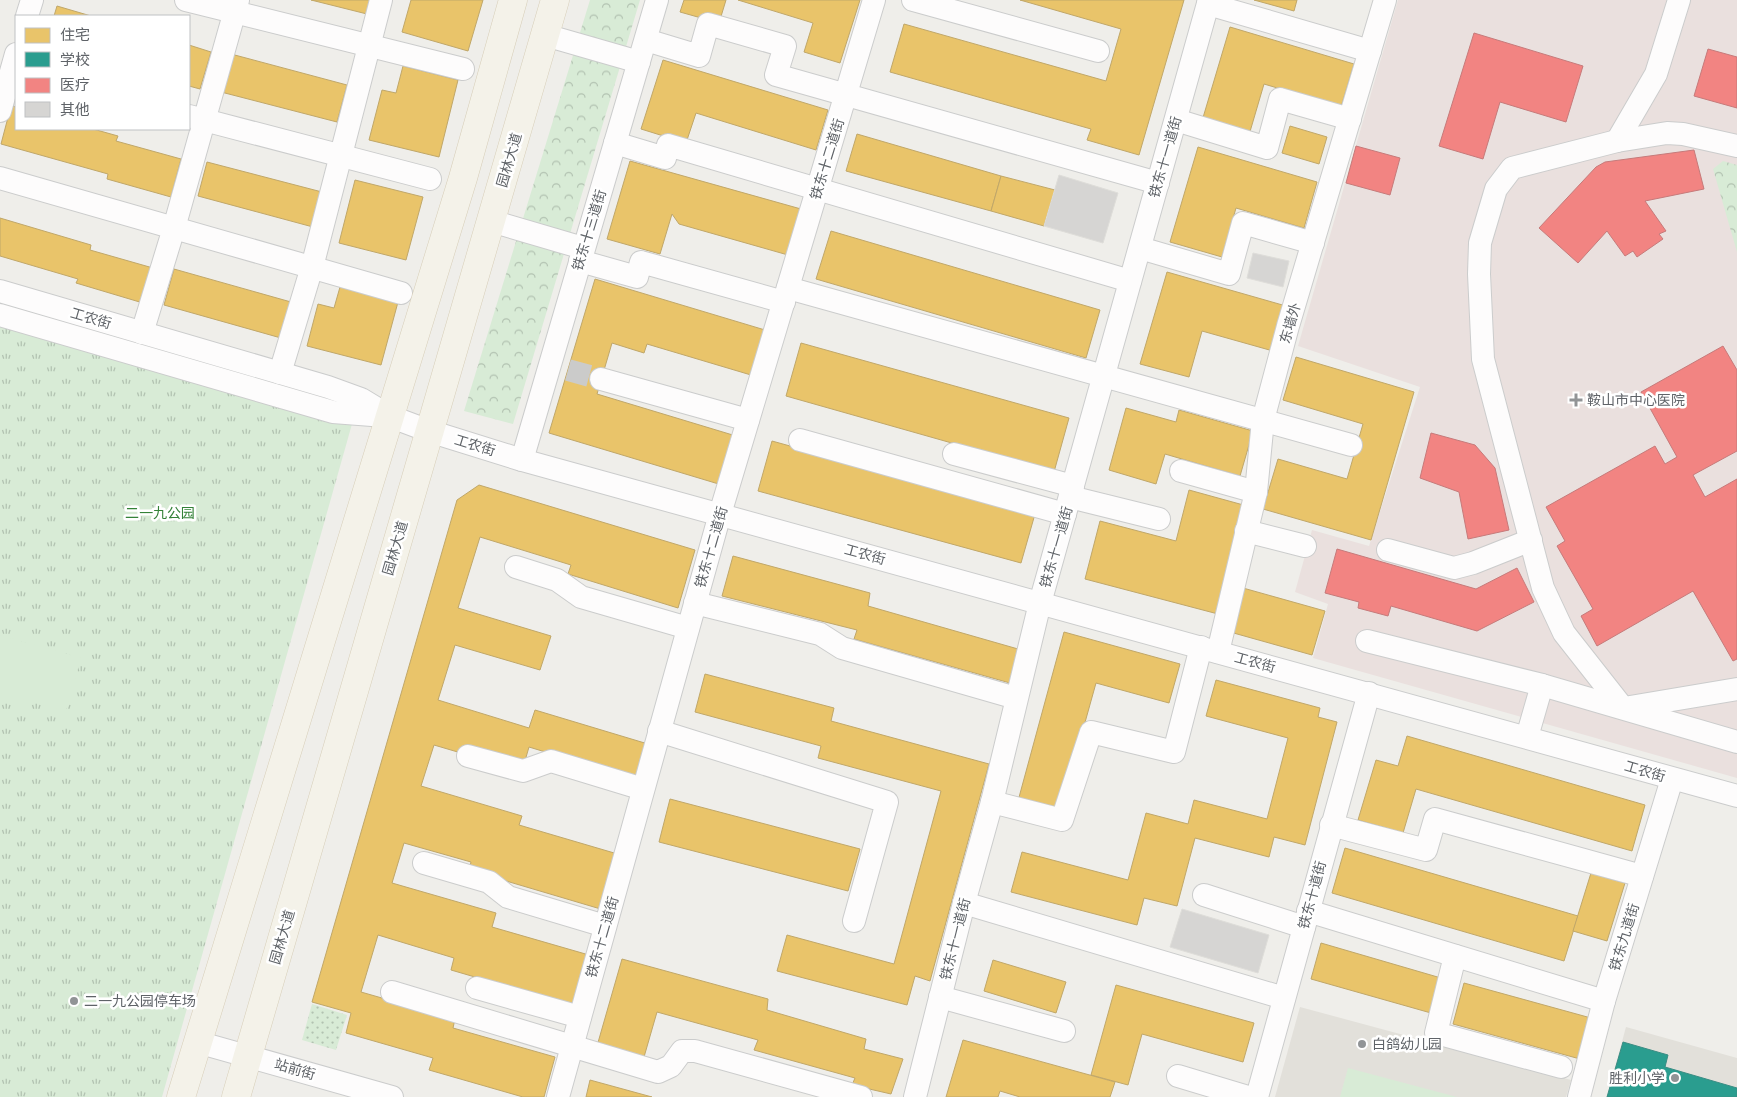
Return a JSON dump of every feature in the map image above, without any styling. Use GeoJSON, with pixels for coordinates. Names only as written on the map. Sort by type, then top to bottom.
{"type":"FeatureCollection","features":[{"type":"Feature","properties":{"kind":"main road"},"geometry":{"type":"LineString","coordinates":[[181,1097],[463,178],[513,0]]}},
{"type":"Feature","properties":{"kind":"main road","name":"园林大道"},"geometry":{"type":"LineString","coordinates":[[236,1097],[555,0]]}},
{"type":"Feature","properties":{"kind":"street"},"geometry":{"type":"LineString","coordinates":[[27,15],[32,0]]}},
{"type":"Feature","properties":{"kind":"street"},"geometry":{"type":"LineString","coordinates":[[186,0],[236,6],[368,47],[462,69]]}},
{"type":"Feature","properties":{"kind":"street"},"geometry":{"type":"LineString","coordinates":[[280,373],[312,267],[381,0]]}},
{"type":"Feature","properties":{"kind":"street","name":"铁东十三道街"},"geometry":{"type":"LineString","coordinates":[[522,460],[558,368],[582,255],[657,0]]}},
{"type":"Feature","properties":{"kind":"street","name":"铁东十二道街"},"geometry":{"type":"LineString","coordinates":[[558,1097],[720,514],[874,0]]}},
{"type":"Feature","properties":{"kind":"street"},"geometry":{"type":"LineString","coordinates":[[914,0],[1098,51]]}},
{"type":"Feature","properties":{"kind":"street","name":"东墙外"},"geometry":{"type":"LineString","coordinates":[[992,802],[1062,820],[1091,732],[1174,752],[1210,650],[1246,531],[1256,492],[1263,420],[1385,0]]}},
{"type":"Feature","properties":{"kind":"street"},"geometry":{"type":"LineString","coordinates":[[1617,141],[1656,74],[1679,0]]}},
{"type":"Feature","properties":{"kind":"street"},"geometry":{"type":"LineString","coordinates":[[1209,2],[1370,51]]}},
{"type":"Feature","properties":{"kind":"street","name":"铁东十一道街"},"geometry":{"type":"LineString","coordinates":[[914,1097],[992,802],[1040,603],[1209,2]]}},
{"type":"Feature","properties":{"kind":"street"},"geometry":{"type":"LineString","coordinates":[[142,333],[174,228],[196,118],[236,6]]}},
{"type":"Feature","properties":{"kind":"street"},"geometry":{"type":"LineString","coordinates":[[646,40],[699,56],[708,24],[784,46],[776,75],[1158,183]]}},
{"type":"Feature","properties":{"kind":"street"},"geometry":{"type":"LineString","coordinates":[[544,35],[639,62]]}},
{"type":"Feature","properties":{"kind":"street"},"geometry":{"type":"LineString","coordinates":[[0,111],[15,62]]}},
{"type":"Feature","properties":{"kind":"street"},"geometry":{"type":"LineString","coordinates":[[1176,120],[1267,148],[1280,99],[1350,119]]}},
{"type":"Feature","properties":{"kind":"street"},"geometry":{"type":"LineString","coordinates":[[196,118],[430,179]]}},
{"type":"Feature","properties":{"kind":"street"},"geometry":{"type":"LineString","coordinates":[[1624,708],[1564,633],[1543,588],[1483,360],[1479,274],[1480,244],[1496,189],[1512,168],[1617,141],[1666,133],[1683,134],[1737,146]]}},
{"type":"Feature","properties":{"kind":"street"},"geometry":{"type":"LineString","coordinates":[[615,143],[665,158],[668,145],[1130,280]]}},
{"type":"Feature","properties":{"kind":"street"},"geometry":{"type":"LineString","coordinates":[[0,178],[401,293]]}},
{"type":"Feature","properties":{"kind":"street"},"geometry":{"type":"LineString","coordinates":[[491,221],[637,277],[641,262],[786,295],[1103,374],[1351,445]]}},
{"type":"Feature","properties":{"kind":"street"},"geometry":{"type":"LineString","coordinates":[[1140,248],[1229,274],[1243,223],[1313,243]]}},
{"type":"Feature","properties":{"kind":"street","name":"工农街"},"geometry":{"type":"LineString","coordinates":[[0,291],[353,396],[389,416],[429,431],[522,460],[1737,796]]}},
{"type":"Feature","properties":{"kind":"street"},"geometry":{"type":"LineString","coordinates":[[0,314],[333,412],[389,416],[415,439],[419,451],[419,465]]}},
{"type":"Feature","properties":{"kind":"street"},"geometry":{"type":"LineString","coordinates":[[601,379],[748,420]]}},
{"type":"Feature","properties":{"kind":"street"},"geometry":{"type":"LineString","coordinates":[[800,440],[1159,519]]}},
{"type":"Feature","properties":{"kind":"street"},"geometry":{"type":"LineString","coordinates":[[954,454],[1069,499]]}},
{"type":"Feature","properties":{"kind":"street"},"geometry":{"type":"LineString","coordinates":[[1181,471],[1256,492]]}},
{"type":"Feature","properties":{"kind":"street"},"geometry":{"type":"LineString","coordinates":[[1246,531],[1305,546]]}},
{"type":"Feature","properties":{"kind":"street"},"geometry":{"type":"LineString","coordinates":[[1388,550],[1454,568],[1473,563],[1531,540]]}},
{"type":"Feature","properties":{"kind":"street"},"geometry":{"type":"LineString","coordinates":[[516,567],[557,580],[581,597],[688,628]]}},
{"type":"Feature","properties":{"kind":"street"},"geometry":{"type":"LineString","coordinates":[[695,603],[820,634],[842,648],[1016,698]]}},
{"type":"Feature","properties":{"kind":"street"},"geometry":{"type":"LineString","coordinates":[[1367,641],[1542,684],[1737,742]]}},
{"type":"Feature","properties":{"kind":"street"},"geometry":{"type":"LineString","coordinates":[[1527,737],[1542,684]]}},
{"type":"Feature","properties":{"kind":"street"},"geometry":{"type":"LineString","coordinates":[[1624,708],[1737,689]]}},
{"type":"Feature","properties":{"kind":"street","name":"铁东十道街"},"geometry":{"type":"LineString","coordinates":[[1257,1097],[1369,693]]}},
{"type":"Feature","properties":{"kind":"street"},"geometry":{"type":"LineString","coordinates":[[659,731],[887,802],[854,921]]}},
{"type":"Feature","properties":{"kind":"street"},"geometry":{"type":"LineString","coordinates":[[468,756],[523,771],[551,761],[643,789]]}},
{"type":"Feature","properties":{"kind":"street","name":"铁东九道街"},"geometry":{"type":"LineString","coordinates":[[1579,1097],[1604,1001],[1672,779]]}},
{"type":"Feature","properties":{"kind":"street"},"geometry":{"type":"LineString","coordinates":[[1331,825],[1426,850],[1435,819],[1642,876]]}},
{"type":"Feature","properties":{"kind":"street"},"geometry":{"type":"LineString","coordinates":[[424,863],[489,882],[508,897],[605,926]]}},
{"type":"Feature","properties":{"kind":"street"},"geometry":{"type":"LineString","coordinates":[[1204,894],[1455,956],[1604,1001]]}},
{"type":"Feature","properties":{"kind":"street"},"geometry":{"type":"LineString","coordinates":[[964,903],[1284,998]]}},
{"type":"Feature","properties":{"kind":"street"},"geometry":{"type":"LineString","coordinates":[[1455,956],[1436,1033],[1561,1067]]}},
{"type":"Feature","properties":{"kind":"street"},"geometry":{"type":"LineString","coordinates":[[477,988],[580,1018]]}},
{"type":"Feature","properties":{"kind":"street"},"geometry":{"type":"LineString","coordinates":[[392,992],[571,1048],[658,1072],[671,1066],[682,1051],[695,1051],[861,1097]]}},
{"type":"Feature","properties":{"kind":"street"},"geometry":{"type":"LineString","coordinates":[[940,997],[1064,1031]]}},
{"type":"Feature","properties":{"kind":"street","name":"站前街"},"geometry":{"type":"LineString","coordinates":[[197,1042],[392,1097]]}},
{"type":"Feature","properties":{"kind":"street"},"geometry":{"type":"LineString","coordinates":[[1178,1076],[1248,1097]]}},
{"type":"Feature","properties":{"kind":"shaded area","name":"鞍山市中心医院"},"geometry":{"type":"Polygon","coordinates":[[[1398,0],[1737,0],[1737,778],[1313,658],[1328,604],[1295,592],[1312,530],[1369,546],[1420,387],[1298,346],[1398,0]]]}},
{"type":"Feature","properties":{"kind":"shaded area","name":"白鸽幼儿园"},"geometry":{"type":"Polygon","coordinates":[[[1300,1007],[1571,1080],[1566,1097],[1275,1097],[1300,1007]]]}},
{"type":"Feature","properties":{"kind":"shaded area","name":"胜利小学"},"geometry":{"type":"Polygon","coordinates":[[[1626,1027],[1737,1058],[1737,1097],[1607,1097],[1626,1027]]]}},
{"type":"Feature","properties":{"kind":"green space"},"geometry":{"type":"Polygon","coordinates":[[[590,0],[640,0],[513,424],[464,411],[590,0]]]}},
{"type":"Feature","properties":{"kind":"green space"},"geometry":{"type":"Polygon","coordinates":[[[1723,161],[1737,165],[1737,252],[1713,169],[1723,161]]]}},
{"type":"Feature","properties":{"kind":"green space","name":"二一九公园"},"geometry":{"type":"Polygon","coordinates":[[[0,297],[330,396],[352,424],[162,1097],[0,1097],[0,297]]]}},
{"type":"Feature","properties":{"kind":"green space"},"geometry":{"type":"Polygon","coordinates":[[[0,635],[81,658],[66,711],[0,693],[0,635]]]}},
{"type":"Feature","properties":{"kind":"green space"},"geometry":{"type":"Polygon","coordinates":[[[312,1004],[347,1015],[336,1050],[302,1040],[312,1004]]]}},
{"type":"Feature","properties":{"kind":"green space"},"geometry":{"type":"Polygon","coordinates":[[[1348,1068],[1457,1097],[1340,1097],[1348,1068]]]}},
{"type":"Feature","properties":{"kind":"building: 住宅"},"geometry":{"type":"Polygon","coordinates":[[[311,0],[370,0],[367,14],[311,0]]]}},
{"type":"Feature","properties":{"kind":"building: 住宅"},"geometry":{"type":"Polygon","coordinates":[[[411,0],[483,0],[468,51],[402,32],[411,0]]]}},
{"type":"Feature","properties":{"kind":"building: 住宅"},"geometry":{"type":"Polygon","coordinates":[[[684,0],[726,0],[719,23],[680,12],[684,0]]]}},
{"type":"Feature","properties":{"kind":"building: 住宅"},"geometry":{"type":"Polygon","coordinates":[[[738,0],[860,0],[840,63],[804,52],[813,23],[738,0]]]}},
{"type":"Feature","properties":{"kind":"building: 住宅"},"geometry":{"type":"Polygon","coordinates":[[[1020,0],[1184,0],[1139,155],[1087,140],[1091,129],[890,72],[904,24],[1106,81],[1121,29],[1020,0]]]}},
{"type":"Feature","properties":{"kind":"building: 住宅"},"geometry":{"type":"Polygon","coordinates":[[[1254,0],[1297,0],[1294,11],[1254,0]]]}},
{"type":"Feature","properties":{"kind":"building: 住宅"},"geometry":{"type":"Polygon","coordinates":[[[57,6],[88,15],[54,15],[57,6]]]}},
{"type":"Feature","properties":{"kind":"building: 住宅"},"geometry":{"type":"Polygon","coordinates":[[[1230,27],[1354,64],[1341,107],[1264,84],[1249,135],[1202,121],[1230,27]]]}},
{"type":"Feature","properties":{"kind":"building: 住宅"},"geometry":{"type":"Polygon","coordinates":[[[190,45],[211,52],[200,89],[190,86],[190,45]]]}},
{"type":"Feature","properties":{"kind":"building: 住宅"},"geometry":{"type":"Polygon","coordinates":[[[231,54],[347,85],[337,122],[221,92],[231,54]]]}},
{"type":"Feature","properties":{"kind":"building: 住宅"},"geometry":{"type":"Polygon","coordinates":[[[663,60],[828,110],[816,150],[696,113],[686,143],[641,129],[663,60]]]}},
{"type":"Feature","properties":{"kind":"building: 住宅"},"geometry":{"type":"Polygon","coordinates":[[[403,66],[458,80],[439,157],[369,140],[382,90],[396,93],[403,66]]]}},
{"type":"Feature","properties":{"kind":"building: 住宅"},"geometry":{"type":"Polygon","coordinates":[[[11,106],[15,107],[15,130],[97,130],[118,136],[116,141],[181,159],[171,197],[107,179],[108,174],[1,144],[11,106]]]}},
{"type":"Feature","properties":{"kind":"building: 住宅"},"geometry":{"type":"Polygon","coordinates":[[[1290,126],[1327,137],[1319,164],[1282,153],[1290,126]]]}},
{"type":"Feature","properties":{"kind":"building: 住宅"},"geometry":{"type":"Polygon","coordinates":[[[857,134],[1001,176],[991,211],[846,171],[857,134]]]}},
{"type":"Feature","properties":{"kind":"building: 住宅"},"geometry":{"type":"Polygon","coordinates":[[[1198,147],[1317,182],[1304,228],[1236,208],[1222,257],[1170,242],[1198,147]]]}},
{"type":"Feature","properties":{"kind":"building: 住宅"},"geometry":{"type":"Polygon","coordinates":[[[630,161],[801,209],[788,255],[679,224],[672,214],[660,254],[607,239],[630,161]]]}},
{"type":"Feature","properties":{"kind":"building: 住宅"},"geometry":{"type":"Polygon","coordinates":[[[207,162],[322,192],[313,227],[198,196],[207,162]]]}},
{"type":"Feature","properties":{"kind":"building: 住宅"},"geometry":{"type":"Polygon","coordinates":[[[1001,176],[1055,190],[1044,226],[991,211],[1001,176]]]}},
{"type":"Feature","properties":{"kind":"building: 住宅"},"geometry":{"type":"Polygon","coordinates":[[[355,180],[423,197],[406,260],[339,243],[355,180]]]}},
{"type":"Feature","properties":{"kind":"building: 住宅"},"geometry":{"type":"Polygon","coordinates":[[[0,218],[91,245],[90,250],[153,268],[143,303],[76,283],[78,279],[0,256],[0,218]]]}},
{"type":"Feature","properties":{"kind":"building: 住宅"},"geometry":{"type":"Polygon","coordinates":[[[831,231],[1100,310],[1086,358],[816,279],[831,231]]]}},
{"type":"Feature","properties":{"kind":"building: 住宅"},"geometry":{"type":"Polygon","coordinates":[[[174,269],[291,302],[281,338],[164,305],[174,269]]]}},
{"type":"Feature","properties":{"kind":"building: 住宅"},"geometry":{"type":"Polygon","coordinates":[[[1167,272],[1286,306],[1273,351],[1202,331],[1189,377],[1140,364],[1167,272]]]}},
{"type":"Feature","properties":{"kind":"building: 住宅"},"geometry":{"type":"Polygon","coordinates":[[[595,279],[765,330],[751,375],[647,344],[644,353],[612,343],[597,394],[736,436],[722,485],[549,433],[595,279]]]}},
{"type":"Feature","properties":{"kind":"building: 住宅"},"geometry":{"type":"Polygon","coordinates":[[[340,287],[398,302],[381,365],[307,346],[318,304],[334,308],[340,287]]]}},
{"type":"Feature","properties":{"kind":"building: 住宅"},"geometry":{"type":"Polygon","coordinates":[[[801,343],[1069,418],[1054,472],[786,396],[801,343]]]}},
{"type":"Feature","properties":{"kind":"building: 住宅"},"geometry":{"type":"Polygon","coordinates":[[[1296,357],[1414,392],[1371,540],[1263,509],[1278,459],[1347,479],[1363,424],[1283,400],[1296,357]]]}},
{"type":"Feature","properties":{"kind":"building: 住宅"},"geometry":{"type":"Polygon","coordinates":[[[1126,408],[1176,422],[1179,410],[1253,431],[1240,476],[1165,454],[1156,484],[1109,470],[1126,408]]]}},
{"type":"Feature","properties":{"kind":"building: 住宅"},"geometry":{"type":"Polygon","coordinates":[[[772,441],[1035,514],[1021,563],[758,491],[772,441]]]}},
{"type":"Feature","properties":{"kind":"building: 住宅"},"geometry":{"type":"Polygon","coordinates":[[[479,485],[695,550],[678,608],[568,574],[571,565],[480,537],[458,608],[551,636],[540,670],[455,645],[438,700],[529,728],[535,710],[648,744],[637,780],[529,747],[522,771],[434,745],[421,786],[522,816],[519,825],[621,855],[604,910],[469,870],[471,862],[404,843],[392,883],[496,913],[492,927],[589,955],[574,1006],[451,970],[454,958],[378,935],[361,992],[455,1019],[453,1028],[555,1057],[544,1097],[523,1097],[429,1070],[433,1058],[346,1033],[351,1013],[312,1002],[457,500],[479,485]]]}},
{"type":"Feature","properties":{"kind":"building: 住宅"},"geometry":{"type":"Polygon","coordinates":[[[1189,490],[1247,506],[1218,614],[1085,579],[1100,521],[1176,541],[1189,490]]]}},
{"type":"Feature","properties":{"kind":"building: 住宅"},"geometry":{"type":"Polygon","coordinates":[[[733,556],[870,593],[868,606],[1018,649],[1010,683],[854,639],[857,630],[722,596],[733,556]]]}},
{"type":"Feature","properties":{"kind":"building: 住宅"},"geometry":{"type":"Polygon","coordinates":[[[1243,588],[1325,611],[1312,655],[1230,632],[1243,588]]]}},
{"type":"Feature","properties":{"kind":"building: 住宅"},"geometry":{"type":"Polygon","coordinates":[[[1064,632],[1180,664],[1169,703],[1096,683],[1060,812],[1018,801],[1064,632]]]}},
{"type":"Feature","properties":{"kind":"building: 住宅"},"geometry":{"type":"Polygon","coordinates":[[[705,674],[834,708],[831,721],[989,764],[930,981],[915,976],[907,1005],[777,971],[787,935],[894,964],[941,791],[818,758],[821,746],[695,712],[705,674]]]}},
{"type":"Feature","properties":{"kind":"building: 住宅"},"geometry":{"type":"Polygon","coordinates":[[[1216,680],[1320,708],[1318,717],[1337,722],[1305,845],[1274,837],[1269,857],[1195,838],[1177,906],[1144,898],[1137,925],[1011,892],[1022,852],[1128,880],[1146,813],[1188,824],[1194,800],[1267,819],[1288,738],[1206,716],[1216,680]]]}},
{"type":"Feature","properties":{"kind":"building: 住宅"},"geometry":{"type":"Polygon","coordinates":[[[1407,736],[1645,805],[1632,851],[1416,789],[1403,833],[1358,820],[1376,760],[1398,766],[1407,736]]]}},
{"type":"Feature","properties":{"kind":"building: 住宅"},"geometry":{"type":"Polygon","coordinates":[[[670,799],[860,849],[848,891],[659,842],[670,799]]]}},
{"type":"Feature","properties":{"kind":"building: 住宅"},"geometry":{"type":"Polygon","coordinates":[[[1345,848],[1578,916],[1564,961],[1332,893],[1345,848]]]}},
{"type":"Feature","properties":{"kind":"building: 住宅"},"geometry":{"type":"Polygon","coordinates":[[[1591,873],[1625,883],[1607,941],[1573,931],[1591,873]]]}},
{"type":"Feature","properties":{"kind":"building: 住宅"},"geometry":{"type":"Polygon","coordinates":[[[1321,943],[1441,978],[1431,1013],[1311,979],[1321,943]]]}},
{"type":"Feature","properties":{"kind":"building: 住宅"},"geometry":{"type":"Polygon","coordinates":[[[622,959],[768,999],[767,1010],[866,1039],[864,1049],[903,1059],[891,1094],[852,1085],[855,1078],[754,1050],[758,1040],[657,1012],[644,1057],[597,1046],[622,959]]]}},
{"type":"Feature","properties":{"kind":"building: 住宅"},"geometry":{"type":"Polygon","coordinates":[[[993,960],[1066,982],[1056,1013],[984,991],[993,960]]]}},
{"type":"Feature","properties":{"kind":"building: 住宅"},"geometry":{"type":"Polygon","coordinates":[[[1464,983],[1591,1018],[1580,1059],[1453,1024],[1464,983]]]}},
{"type":"Feature","properties":{"kind":"building: 住宅"},"geometry":{"type":"Polygon","coordinates":[[[1116,985],[1254,1023],[1243,1062],[1142,1034],[1128,1085],[1091,1075],[1116,985]]]}},
{"type":"Feature","properties":{"kind":"building: 住宅"},"geometry":{"type":"Polygon","coordinates":[[[963,1040],[1115,1082],[1110,1097],[1020,1097],[1000,1091],[998,1097],[946,1097],[963,1040]]]}},
{"type":"Feature","properties":{"kind":"building: 住宅"},"geometry":{"type":"Polygon","coordinates":[[[590,1080],[652,1097],[586,1097],[590,1080]]]}},
{"type":"Feature","properties":{"kind":"building: 学校"},"geometry":{"type":"Polygon","coordinates":[[[1623,1042],[1668,1055],[1665,1067],[1737,1088],[1737,1097],[1607,1097],[1623,1042]]]}},
{"type":"Feature","properties":{"kind":"building: 医疗"},"geometry":{"type":"Polygon","coordinates":[[[1474,33],[1583,66],[1566,122],[1500,102],[1483,159],[1439,146],[1474,33]]]}},
{"type":"Feature","properties":{"kind":"building: 医疗"},"geometry":{"type":"Polygon","coordinates":[[[1708,49],[1737,57],[1737,108],[1694,96],[1708,49]]]}},
{"type":"Feature","properties":{"kind":"building: 医疗"},"geometry":{"type":"Polygon","coordinates":[[[1356,146],[1400,158],[1390,195],[1346,183],[1356,146]]]}},
{"type":"Feature","properties":{"kind":"building: 医疗"},"geometry":{"type":"Polygon","coordinates":[[[1694,150],[1704,189],[1645,201],[1666,231],[1659,234],[1663,239],[1637,257],[1633,251],[1625,256],[1607,231],[1578,263],[1539,228],[1596,167],[1605,162],[1694,150]]]}},
{"type":"Feature","properties":{"kind":"building: 医疗"},"geometry":{"type":"Polygon","coordinates":[[[1723,346],[1737,370],[1737,451],[1693,475],[1705,497],[1737,479],[1737,659],[1733,661],[1693,591],[1597,646],[1581,616],[1593,609],[1557,546],[1565,541],[1546,507],[1655,446],[1665,464],[1677,457],[1641,392],[1723,346]]]}},
{"type":"Feature","properties":{"kind":"building: 医疗"},"geometry":{"type":"Polygon","coordinates":[[[1431,433],[1475,445],[1495,468],[1509,530],[1468,539],[1459,492],[1420,478],[1431,433]]]}},
{"type":"Feature","properties":{"kind":"building: 医疗"},"geometry":{"type":"Polygon","coordinates":[[[1337,549],[1476,589],[1517,568],[1534,602],[1477,631],[1391,606],[1388,616],[1358,608],[1359,602],[1325,593],[1337,549]]]}},
{"type":"Feature","properties":{"kind":"building: 其他"},"geometry":{"type":"Polygon","coordinates":[[[1059,175],[1118,193],[1103,243],[1044,226],[1059,175]]]}},
{"type":"Feature","properties":{"kind":"building: 其他"},"geometry":{"type":"Polygon","coordinates":[[[1253,253],[1289,261],[1283,287],[1247,278],[1253,253]]]}},
{"type":"Feature","properties":{"kind":"building: 其他"},"geometry":{"type":"Polygon","coordinates":[[[1182,909],[1269,935],[1258,973],[1170,947],[1182,909]]]}},
{"type":"Feature","properties":{"kind":"tunnel"},"geometry":{"type":"LineString","coordinates":[[568,370],[601,379]]}},
{"type":"Feature","properties":{"kind":"place","name":"鞍山市中心医院"},"geometry":{"type":"Point","coordinates":[1576,400]}},
{"type":"Feature","properties":{"kind":"place","name":"二一九公园停车场"},"geometry":{"type":"Point","coordinates":[74,1001]}},
{"type":"Feature","properties":{"kind":"place","name":"白鸽幼儿园"},"geometry":{"type":"Point","coordinates":[1362,1044]}},
{"type":"Feature","properties":{"kind":"place","name":"胜利小学"},"geometry":{"type":"Point","coordinates":[1675,1078]}}]}
